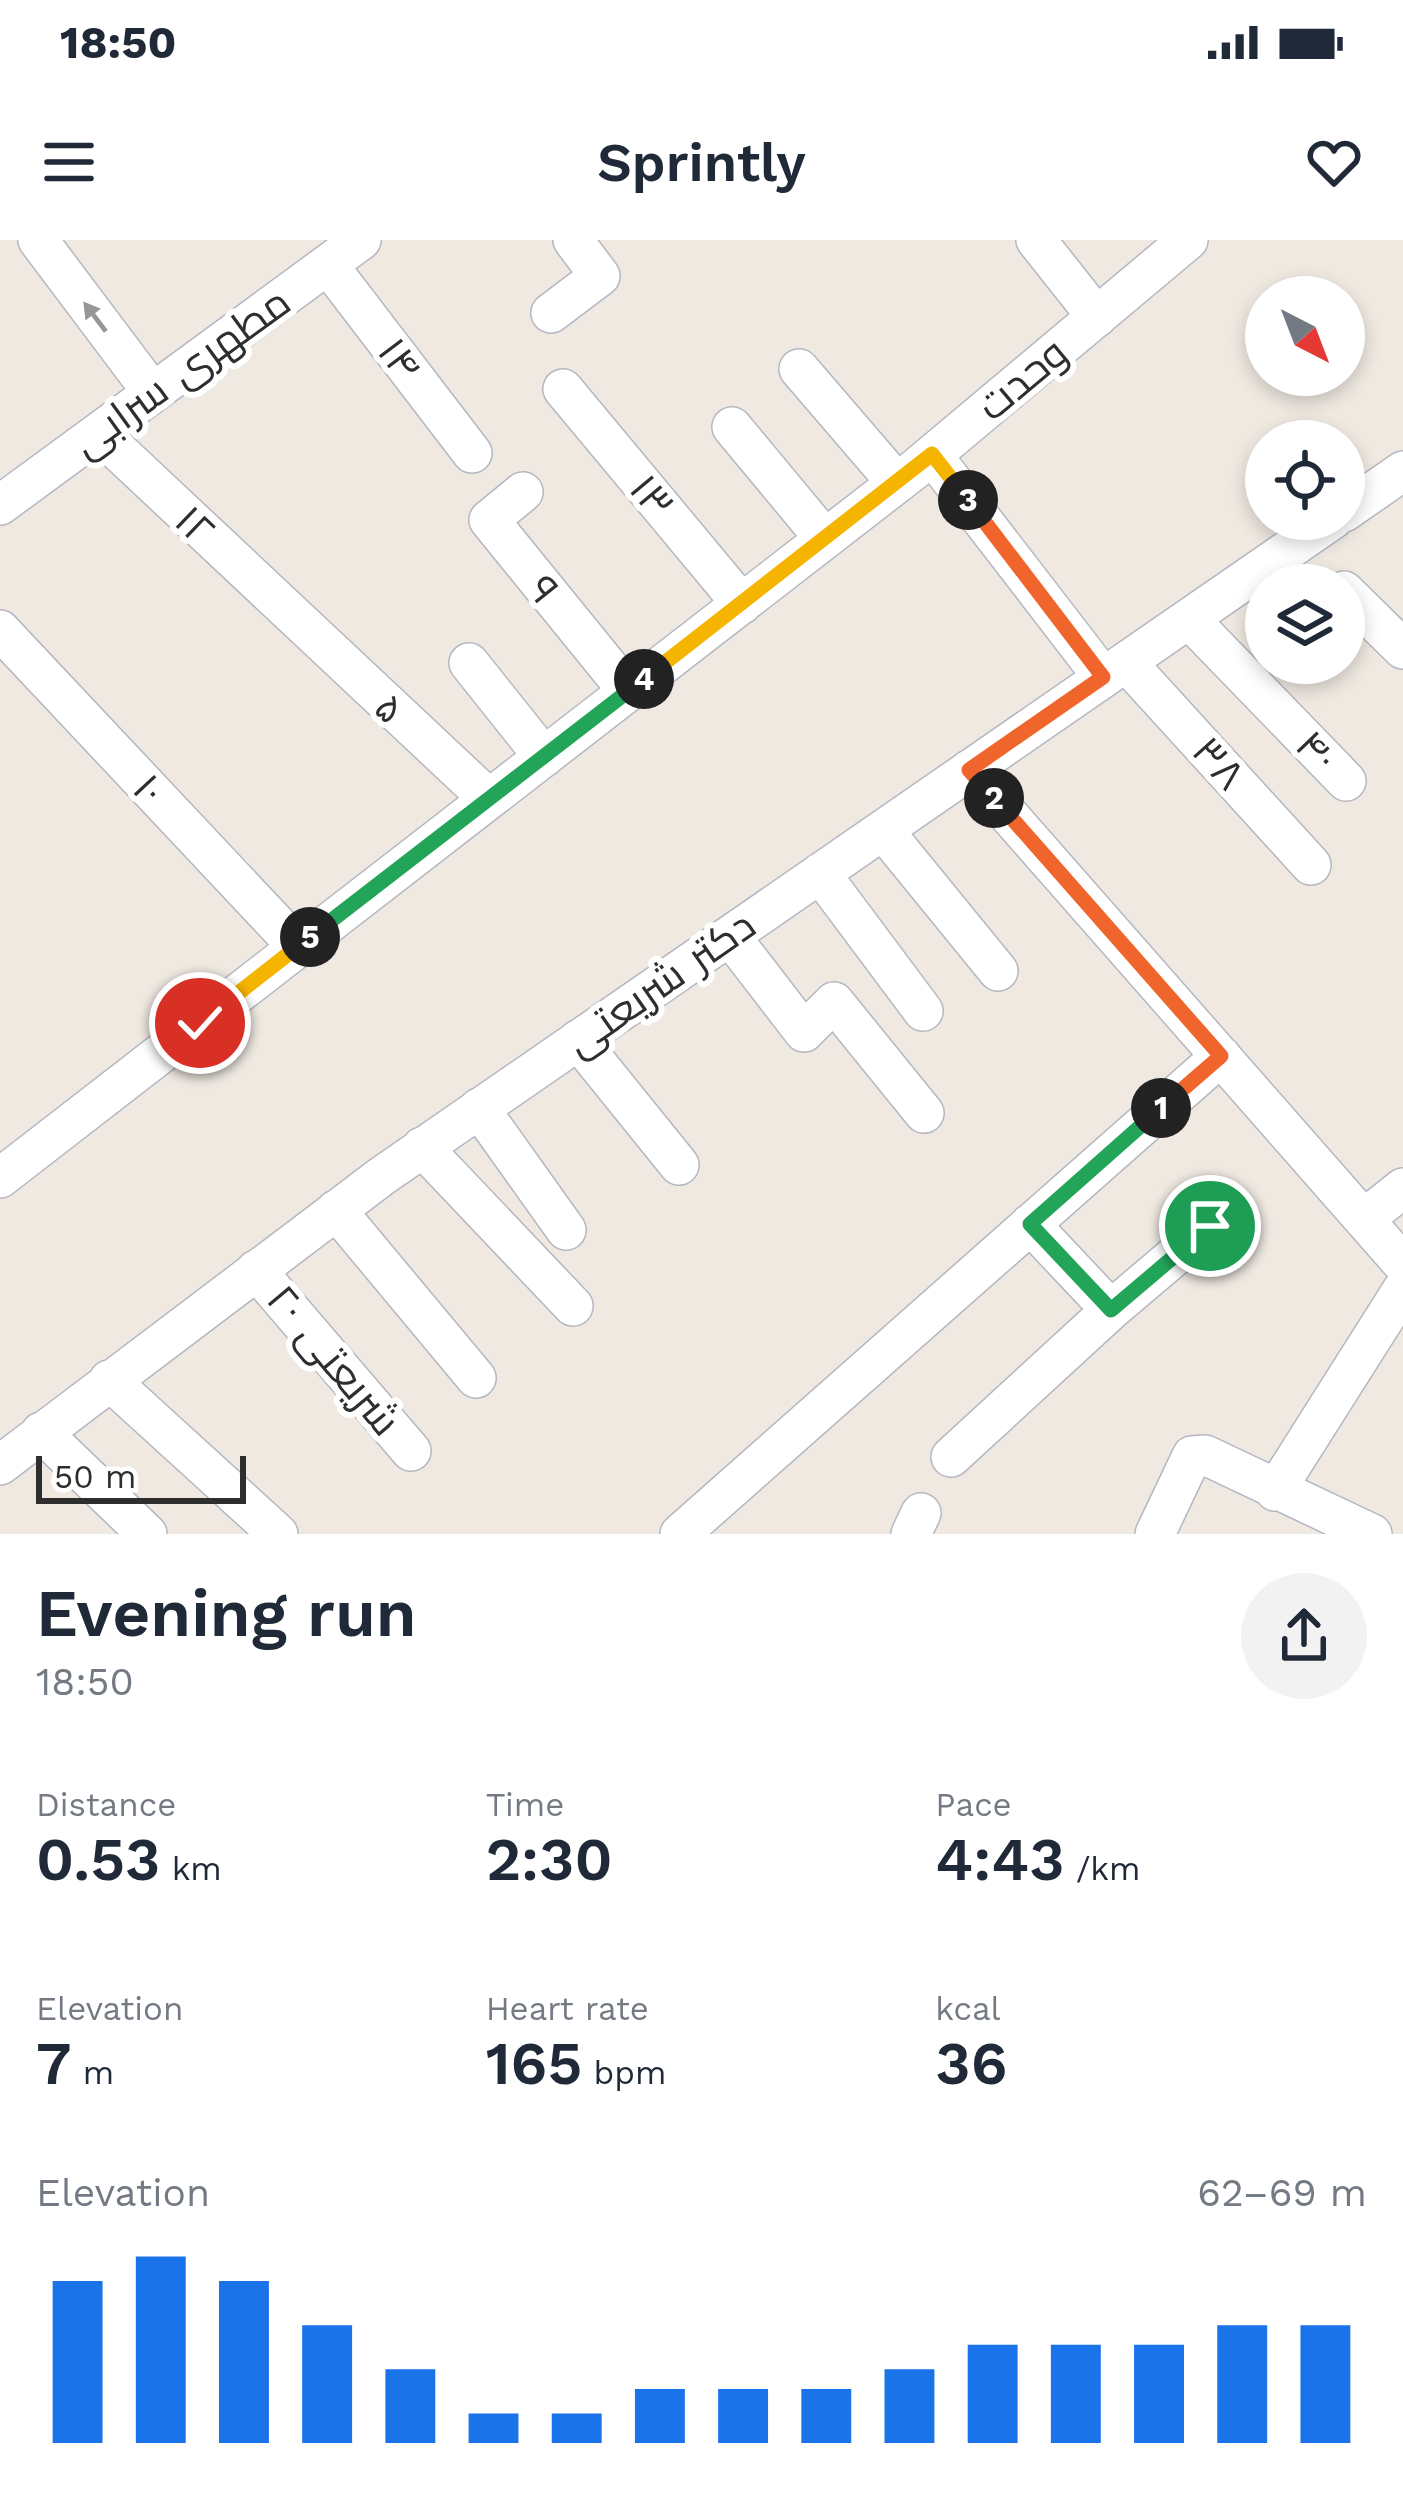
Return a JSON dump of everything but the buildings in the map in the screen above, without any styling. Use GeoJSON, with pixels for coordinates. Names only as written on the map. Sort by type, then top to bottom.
{"type":"FeatureCollection","features":[{"type":"Feature","properties":{"kind":"street"},"geometry":{"type":"LineString","coordinates":[[38,240],[153,393]]}},
{"type":"Feature","properties":{"kind":"street","name":"مطهری سرابی"},"geometry":{"type":"LineString","coordinates":[[0,505],[362,240]]}},
{"type":"Feature","properties":{"kind":"street"},"geometry":{"type":"LineString","coordinates":[[551,314],[600,276],[573,240]]}},
{"type":"Feature","properties":{"kind":"street"},"geometry":{"type":"LineString","coordinates":[[1036,240],[1097,316]]}},
{"type":"Feature","properties":{"kind":"street","name":"وحدت"},"geometry":{"type":"LineString","coordinates":[[2,1171],[897,483],[1188,240]]}},
{"type":"Feature","properties":{"kind":"street","name":"۱۴"},"geometry":{"type":"LineString","coordinates":[[328,265],[472,453]]}},
{"type":"Feature","properties":{"kind":"street"},"geometry":{"type":"LineString","coordinates":[[799,369],[897,483]]}},
{"type":"Feature","properties":{"kind":"street","name":"۱۳"},"geometry":{"type":"LineString","coordinates":[[562,389],[742,604]]}},
{"type":"Feature","properties":{"kind":"street"},"geometry":{"type":"LineString","coordinates":[[732,427],[825,539]]}},
{"type":"Feature","properties":{"kind":"street","name":"۱۲"},"geometry":{"type":"LineString","coordinates":[[99,433],[292,617]]}},
{"type":"Feature","properties":{"kind":"street","name":"۳۸"},"geometry":{"type":"LineString","coordinates":[[932,454],[1115,670],[1311,865]]}},
{"type":"Feature","properties":{"kind":"street"},"geometry":{"type":"LineString","coordinates":[[1365,497],[1403,471]]}},
{"type":"Feature","properties":{"kind":"street","name":"۹"},"geometry":{"type":"LineString","coordinates":[[523,492],[489,520],[628,692]]}},
{"type":"Feature","properties":{"kind":"street","name":"دکتر شریعتی"},"geometry":{"type":"LineString","coordinates":[[0,1465],[422,1148],[1303,540]]}},
{"type":"Feature","properties":{"kind":"street"},"geometry":{"type":"LineString","coordinates":[[1296,545],[1315,564]]}},
{"type":"Feature","properties":{"kind":"street"},"geometry":{"type":"LineString","coordinates":[[1365,612],[1403,649]]}},
{"type":"Feature","properties":{"kind":"street","name":"۵"},"geometry":{"type":"LineString","coordinates":[[292,617],[489,799]]}},
{"type":"Feature","properties":{"kind":"street","name":"۴۰"},"geometry":{"type":"LineString","coordinates":[[1189,619],[1346,781]]}},
{"type":"Feature","properties":{"kind":"street","name":"۱۰"},"geometry":{"type":"LineString","coordinates":[[0,630],[298,947]]}},
{"type":"Feature","properties":{"kind":"street"},"geometry":{"type":"LineString","coordinates":[[469,663],[544,757]]}},
{"type":"Feature","properties":{"kind":"street"},"geometry":{"type":"LineString","coordinates":[[969,770],[1403,1264]]}},
{"type":"Feature","properties":{"kind":"street"},"geometry":{"type":"LineString","coordinates":[[883,830],[998,971]]}},
{"type":"Feature","properties":{"kind":"street"},"geometry":{"type":"LineString","coordinates":[[820,873],[923,1011]]}},
{"type":"Feature","properties":{"kind":"street"},"geometry":{"type":"LineString","coordinates":[[730,936],[804,1032],[834,1002],[924,1113]]}},
{"type":"Feature","properties":{"kind":"street"},"geometry":{"type":"LineString","coordinates":[[578,1040],[680,1165]]}},
{"type":"Feature","properties":{"kind":"street"},"geometry":{"type":"LineString","coordinates":[[680,1534],[1221,1056]]}},
{"type":"Feature","properties":{"kind":"street"},"geometry":{"type":"LineString","coordinates":[[479,1108],[566,1230]]}},
{"type":"Feature","properties":{"kind":"street"},"geometry":{"type":"LineString","coordinates":[[422,1148],[573,1306]]}},
{"type":"Feature","properties":{"kind":"street"},"geometry":{"type":"LineString","coordinates":[[1364,1219],[1403,1188]]}},
{"type":"Feature","properties":{"kind":"street"},"geometry":{"type":"LineString","coordinates":[[336,1210],[476,1378]]}},
{"type":"Feature","properties":{"kind":"street"},"geometry":{"type":"LineString","coordinates":[[1030,1224],[1111,1310]]}},
{"type":"Feature","properties":{"kind":"street"},"geometry":{"type":"LineString","coordinates":[[951,1456],[1210,1226]]}},
{"type":"Feature","properties":{"kind":"street","name":"شریعتی ۲۰"},"geometry":{"type":"LineString","coordinates":[[256,1270],[411,1450]]}},
{"type":"Feature","properties":{"kind":"street"},"geometry":{"type":"LineString","coordinates":[[1275,1491],[1403,1289]]}},
{"type":"Feature","properties":{"kind":"street"},"geometry":{"type":"LineString","coordinates":[[109,1380],[278,1534]]}},
{"type":"Feature","properties":{"kind":"street"},"geometry":{"type":"LineString","coordinates":[[41,1432],[147,1534]]}},
{"type":"Feature","properties":{"kind":"street"},"geometry":{"type":"LineString","coordinates":[[1155,1534],[1192,1456],[1205,1456],[1372,1534]]}},
{"type":"Feature","properties":{"kind":"route"},"geometry":{"type":"LineString","coordinates":[[200,1023],[932,454],[1103,677],[969,770],[1221,1056],[1030,1224],[1111,1310],[1210,1226]]}}]}
